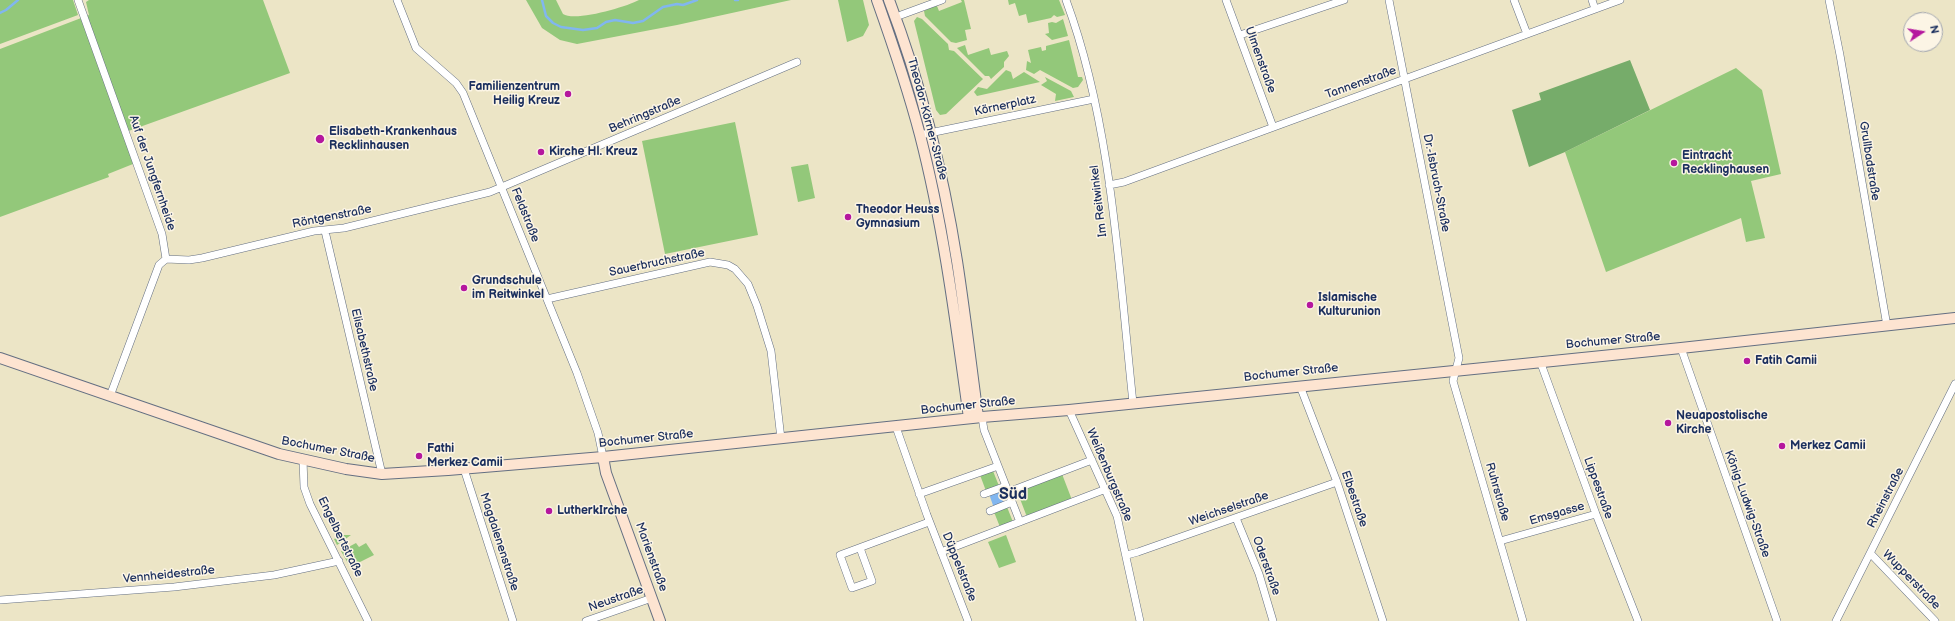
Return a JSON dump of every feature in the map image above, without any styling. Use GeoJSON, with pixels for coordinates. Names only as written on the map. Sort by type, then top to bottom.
{"type":"FeatureCollection","features":[{"type":"Feature","properties":{"kind":"main road","name":"Theodor-Körner-Straße"},"geometry":{"type":"LineString","coordinates":[[877,0],[902,70],[920,135],[944,248],[976,417]]}},
{"type":"Feature","properties":{"kind":"main road","name":"Theodor-Körner-Straße"},"geometry":{"type":"LineString","coordinates":[[889,0],[913,72],[931,133],[954,245],[976,417]]}},
{"type":"Feature","properties":{"kind":"main road"},"geometry":{"type":"LineString","coordinates":[[944,248],[954,245]]}},
{"type":"Feature","properties":{"kind":"main road","name":"Bochumer Straße"},"geometry":{"type":"LineString","coordinates":[[0,358],[279,454],[346,469],[382,474],[464,469],[603,457],[896,427],[976,417],[1068,410],[1540,361],[1681,348],[1955,318]]}},
{"type":"Feature","properties":{"kind":"main road","name":"Marienstraße"},"geometry":{"type":"LineString","coordinates":[[603,457],[606,473],[660,621]]}},
{"type":"Feature","properties":{"kind":"street","name":"Auf der Jungfernheide"},"geometry":{"type":"LineString","coordinates":[[78,0],[162,234],[166,259]]}},
{"type":"Feature","properties":{"kind":"street","name":"Feldstraße"},"geometry":{"type":"LineString","coordinates":[[397,0],[416,48],[456,83],[463,93],[547,299],[586,400],[598,434],[603,457]]}},
{"type":"Feature","properties":{"kind":"street"},"geometry":{"type":"LineString","coordinates":[[901,15],[942,0]]}},
{"type":"Feature","properties":{"kind":"street","name":"Im Reitwinkel"},"geometry":{"type":"LineString","coordinates":[[1066,0],[1077,30],[1094,99],[1109,185],[1133,403]]}},
{"type":"Feature","properties":{"kind":"street","name":"Ulmenstraße"},"geometry":{"type":"LineString","coordinates":[[1226,0],[1273,127]]}},
{"type":"Feature","properties":{"kind":"street"},"geometry":{"type":"LineString","coordinates":[[1240,35],[1344,0]]}},
{"type":"Feature","properties":{"kind":"street","name":"Dr.-Isbruch-Straße"},"geometry":{"type":"LineString","coordinates":[[1389,0],[1459,358],[1456,370]]}},
{"type":"Feature","properties":{"kind":"street"},"geometry":{"type":"LineString","coordinates":[[1514,0],[1527,34]]}},
{"type":"Feature","properties":{"kind":"street"},"geometry":{"type":"LineString","coordinates":[[1592,0],[1595,10]]}},
{"type":"Feature","properties":{"kind":"street","name":"Tannenstraße"},"geometry":{"type":"LineString","coordinates":[[1109,185],[1124,182],[1620,0]]}},
{"type":"Feature","properties":{"kind":"street","name":"Grullbadstraße"},"geometry":{"type":"LineString","coordinates":[[1829,0],[1887,326]]}},
{"type":"Feature","properties":{"kind":"street","name":"Behringstraße"},"geometry":{"type":"LineString","coordinates":[[502,188],[797,62]]}},
{"type":"Feature","properties":{"kind":"street","name":"Körnerplatz"},"geometry":{"type":"LineString","coordinates":[[920,135],[1094,99]]}},
{"type":"Feature","properties":{"kind":"street","name":"Röntgenstraße"},"geometry":{"type":"LineString","coordinates":[[166,259],[189,260],[202,258],[314,231],[344,228],[502,188]]}},
{"type":"Feature","properties":{"kind":"street","name":"Elisabethstraße"},"geometry":{"type":"LineString","coordinates":[[325,231],[382,474]]}},
{"type":"Feature","properties":{"kind":"street"},"geometry":{"type":"LineString","coordinates":[[110,396],[159,264],[166,259]]}},
{"type":"Feature","properties":{"kind":"street","name":"Sauerbruchstraße"},"geometry":{"type":"LineString","coordinates":[[547,299],[710,262],[736,268],[748,284],[771,351],[781,439]]}},
{"type":"Feature","properties":{"kind":"street","name":"König-Ludwig-Straße"},"geometry":{"type":"LineString","coordinates":[[1681,348],[1777,621]]}},
{"type":"Feature","properties":{"kind":"street","name":"Lippestraße"},"geometry":{"type":"LineString","coordinates":[[1540,361],[1596,514],[1638,621]]}},
{"type":"Feature","properties":{"kind":"street","name":"Ruhrstraße"},"geometry":{"type":"LineString","coordinates":[[1456,370],[1453,381],[1523,621]]}},
{"type":"Feature","properties":{"kind":"street","name":"Rheinstraße"},"geometry":{"type":"LineString","coordinates":[[1836,621],[1871,554],[1955,384]]}},
{"type":"Feature","properties":{"kind":"street","name":"Elbestraße"},"geometry":{"type":"LineString","coordinates":[[1300,386],[1337,482],[1383,621]]}},
{"type":"Feature","properties":{"kind":"street","name":"Weißenburgstraße"},"geometry":{"type":"LineString","coordinates":[[1068,410],[1106,489],[1119,522],[1140,621]]}},
{"type":"Feature","properties":{"kind":"street"},"geometry":{"type":"LineString","coordinates":[[976,417],[984,430],[1020,522]]}},
{"type":"Feature","properties":{"kind":"street","name":"Düppelstraße"},"geometry":{"type":"LineString","coordinates":[[896,427],[929,522],[968,621]]}},
{"type":"Feature","properties":{"kind":"street","name":"Engelbertstraße"},"geometry":{"type":"LineString","coordinates":[[303,460],[304,486],[310,504],[368,621]]}},
{"type":"Feature","properties":{"kind":"street"},"geometry":{"type":"LineString","coordinates":[[984,494],[1007,489],[1017,489],[1092,460]]}},
{"type":"Feature","properties":{"kind":"street"},"geometry":{"type":"LineString","coordinates":[[919,494],[998,466]]}},
{"type":"Feature","properties":{"kind":"street","name":"Magdalenenstraße"},"geometry":{"type":"LineString","coordinates":[[464,469],[514,621]]}},
{"type":"Feature","properties":{"kind":"street","name":"Weichselstraße"},"geometry":{"type":"LineString","coordinates":[[1127,554],[1138,552],[1337,482]]}},
{"type":"Feature","properties":{"kind":"street"},"geometry":{"type":"LineString","coordinates":[[941,552],[1106,489]]}},
{"type":"Feature","properties":{"kind":"street"},"geometry":{"type":"LineString","coordinates":[[990,511],[1012,502]]}},
{"type":"Feature","properties":{"kind":"street","name":"Emsgasse"},"geometry":{"type":"LineString","coordinates":[[1500,541],[1596,514]]}},
{"type":"Feature","properties":{"kind":"street","name":"Oderstraße"},"geometry":{"type":"LineString","coordinates":[[1236,518],[1258,574],[1273,621]]}},
{"type":"Feature","properties":{"kind":"street","name":"Düppelstraße"},"geometry":{"type":"LineString","coordinates":[[860,548],[872,581],[852,588],[840,555],[929,522]]}},
{"type":"Feature","properties":{"kind":"street","name":"Wupperstraße"},"geometry":{"type":"LineString","coordinates":[[1871,554],[1935,621]]}},
{"type":"Feature","properties":{"kind":"street","name":"Vennheidestraße"},"geometry":{"type":"LineString","coordinates":[[0,600],[174,587],[274,575],[339,561]]}},
{"type":"Feature","properties":{"kind":"street","name":"Neustraße"},"geometry":{"type":"LineString","coordinates":[[586,621],[652,598]]}},
{"type":"Feature","properties":{"kind":"green space"},"geometry":{"type":"Polygon","coordinates":[[[0,0],[73,0],[78,15],[0,44],[0,0]]]}},
{"type":"Feature","properties":{"kind":"green space"},"geometry":{"type":"Polygon","coordinates":[[[89,0],[263,0],[290,73],[123,133],[133,164],[108,174],[109,177],[0,217],[0,49],[89,15],[86,2],[89,0]]]}},
{"type":"Feature","properties":{"kind":"green space"},"geometry":{"type":"Polygon","coordinates":[[[526,0],[556,0],[563,14],[578,16],[601,13],[639,0],[791,0],[677,25],[577,44],[560,40],[542,28],[526,0]]]}},
{"type":"Feature","properties":{"kind":"green space"},"geometry":{"type":"Polygon","coordinates":[[[838,0],[863,0],[869,25],[863,36],[847,42],[838,0]]]}},
{"type":"Feature","properties":{"kind":"green space"},"geometry":{"type":"Polygon","coordinates":[[[881,0],[885,0],[915,88],[924,121],[920,122],[881,0]]]}},
{"type":"Feature","properties":{"kind":"green space"},"geometry":{"type":"Polygon","coordinates":[[[961,0],[964,0],[971,29],[965,30],[967,40],[956,43],[951,42],[925,16],[924,11],[931,7],[937,6],[939,11],[962,2],[961,0]]]}},
{"type":"Feature","properties":{"kind":"green space"},"geometry":{"type":"Polygon","coordinates":[[[1008,0],[1059,0],[1065,15],[1057,17],[1054,15],[1051,18],[1028,23],[1026,14],[1019,16],[1015,3],[1009,5],[1008,0]]]}},
{"type":"Feature","properties":{"kind":"green space"},"geometry":{"type":"Polygon","coordinates":[[[917,17],[922,19],[948,44],[949,50],[954,51],[983,79],[946,114],[940,115],[936,110],[914,21],[917,17]]]}},
{"type":"Feature","properties":{"kind":"green space"},"geometry":{"type":"Polygon","coordinates":[[[1063,19],[1068,36],[1052,40],[1045,34],[1049,33],[1048,23],[1056,23],[1063,19]]]}},
{"type":"Feature","properties":{"kind":"green space"},"geometry":{"type":"Polygon","coordinates":[[[1069,40],[1078,77],[1082,77],[1083,80],[1078,87],[1073,88],[1040,70],[1034,74],[1026,70],[1027,61],[1031,63],[1028,50],[1041,47],[1042,51],[1046,50],[1046,46],[1069,40]]]}},
{"type":"Feature","properties":{"kind":"green space"},"geometry":{"type":"Polygon","coordinates":[[[965,45],[968,55],[989,48],[991,55],[1007,51],[1009,56],[1004,62],[1004,67],[991,79],[989,76],[985,76],[957,48],[965,45]]]}},
{"type":"Feature","properties":{"kind":"green space"},"geometry":{"type":"Polygon","coordinates":[[[1630,60],[1650,110],[1565,152],[1529,167],[1512,110],[1541,100],[1539,93],[1630,60]]]}},
{"type":"Feature","properties":{"kind":"green space","name":"Eintracht Recklinghausen"},"geometry":{"type":"Polygon","coordinates":[[[1736,68],[1762,90],[1781,174],[1751,181],[1765,238],[1746,242],[1741,218],[1606,272],[1565,152],[1736,68]]]}},
{"type":"Feature","properties":{"kind":"green space"},"geometry":{"type":"Polygon","coordinates":[[[1006,70],[1011,72],[1013,79],[1024,72],[1040,82],[977,96],[974,92],[978,87],[987,89],[1006,70]]]}},
{"type":"Feature","properties":{"kind":"green space"},"geometry":{"type":"Polygon","coordinates":[[[1045,77],[1071,91],[1074,97],[1055,101],[1056,94],[1041,85],[1047,81],[1045,77]]]}},
{"type":"Feature","properties":{"kind":"green space"},"geometry":{"type":"Polygon","coordinates":[[[735,122],[758,235],[665,254],[642,141],[735,122]]]}},
{"type":"Feature","properties":{"kind":"green space"},"geometry":{"type":"Polygon","coordinates":[[[928,153],[932,153],[950,243],[947,243],[928,153]]]}},
{"type":"Feature","properties":{"kind":"green space"},"geometry":{"type":"Polygon","coordinates":[[[808,164],[815,198],[798,202],[791,167],[808,164]]]}},
{"type":"Feature","properties":{"kind":"green space"},"geometry":{"type":"Polygon","coordinates":[[[993,471],[999,486],[986,491],[980,475],[993,471]]]}},
{"type":"Feature","properties":{"kind":"green space"},"geometry":{"type":"Polygon","coordinates":[[[1062,474],[1072,500],[1027,517],[1017,491],[1062,474]]]}},
{"type":"Feature","properties":{"kind":"green space"},"geometry":{"type":"Polygon","coordinates":[[[1007,507],[1013,522],[1000,527],[994,512],[1007,507]]]}},
{"type":"Feature","properties":{"kind":"green space"},"geometry":{"type":"Polygon","coordinates":[[[344,535],[351,535],[337,545],[334,539],[344,535]]]}},
{"type":"Feature","properties":{"kind":"green space"},"geometry":{"type":"Polygon","coordinates":[[[1006,535],[1016,562],[999,568],[988,542],[1006,535]]]}},
{"type":"Feature","properties":{"kind":"green space"},"geometry":{"type":"Polygon","coordinates":[[[356,543],[359,547],[366,543],[374,555],[350,567],[341,551],[356,543]]]}},
{"type":"Feature","properties":{"kind":"water"},"geometry":{"type":"Polygon","coordinates":[[[999,490],[1004,504],[994,508],[989,494],[999,490]]]}},
{"type":"Feature","properties":{"kind":"waterway"},"geometry":{"type":"LineString","coordinates":[[0,13],[18,0]]}},
{"type":"Feature","properties":{"kind":"waterway"},"geometry":{"type":"LineString","coordinates":[[542,0],[546,16],[553,23],[561,27],[583,30],[597,28],[606,22],[615,20],[633,23],[643,21],[663,7],[677,4],[683,5],[697,0]]}},
{"type":"Feature","properties":{"kind":"place","name":"Familienzentrum Heilig Kreuz"},"geometry":{"type":"Point","coordinates":[568,94]}},
{"type":"Feature","properties":{"kind":"place","name":"Elisabeth-Krankenhaus Recklinhausen"},"geometry":{"type":"Point","coordinates":[320,139]}},
{"type":"Feature","properties":{"kind":"place","name":"Kirche Hl. Kreuz"},"geometry":{"type":"Point","coordinates":[541,152]}},
{"type":"Feature","properties":{"kind":"place","name":"Eintracht Recklinghausen"},"geometry":{"type":"Point","coordinates":[1674,163]}},
{"type":"Feature","properties":{"kind":"place","name":"Theodor Heuss Gymnasium"},"geometry":{"type":"Point","coordinates":[848,217]}},
{"type":"Feature","properties":{"kind":"place","name":"Grundschule im Reitwinkel"},"geometry":{"type":"Point","coordinates":[464,288]}},
{"type":"Feature","properties":{"kind":"place","name":"Islamische Kulturunion"},"geometry":{"type":"Point","coordinates":[1310,305]}},
{"type":"Feature","properties":{"kind":"place","name":"Fatih Camii"},"geometry":{"type":"Point","coordinates":[1747,361]}},
{"type":"Feature","properties":{"kind":"place","name":"Neuapostolische Kirche"},"geometry":{"type":"Point","coordinates":[1668,423]}},
{"type":"Feature","properties":{"kind":"place","name":"Merkez Camii"},"geometry":{"type":"Point","coordinates":[1782,446]}},
{"type":"Feature","properties":{"kind":"place","name":"Fathi Merkez Camii"},"geometry":{"type":"Point","coordinates":[419,456]}},
{"type":"Feature","properties":{"kind":"place","name":"LutherkIrche"},"geometry":{"type":"Point","coordinates":[549,511]}},
{"type":"Feature","properties":{"kind":"district","name":"Süd"},"geometry":{"type":"Point","coordinates":[1013,495]}}]}
